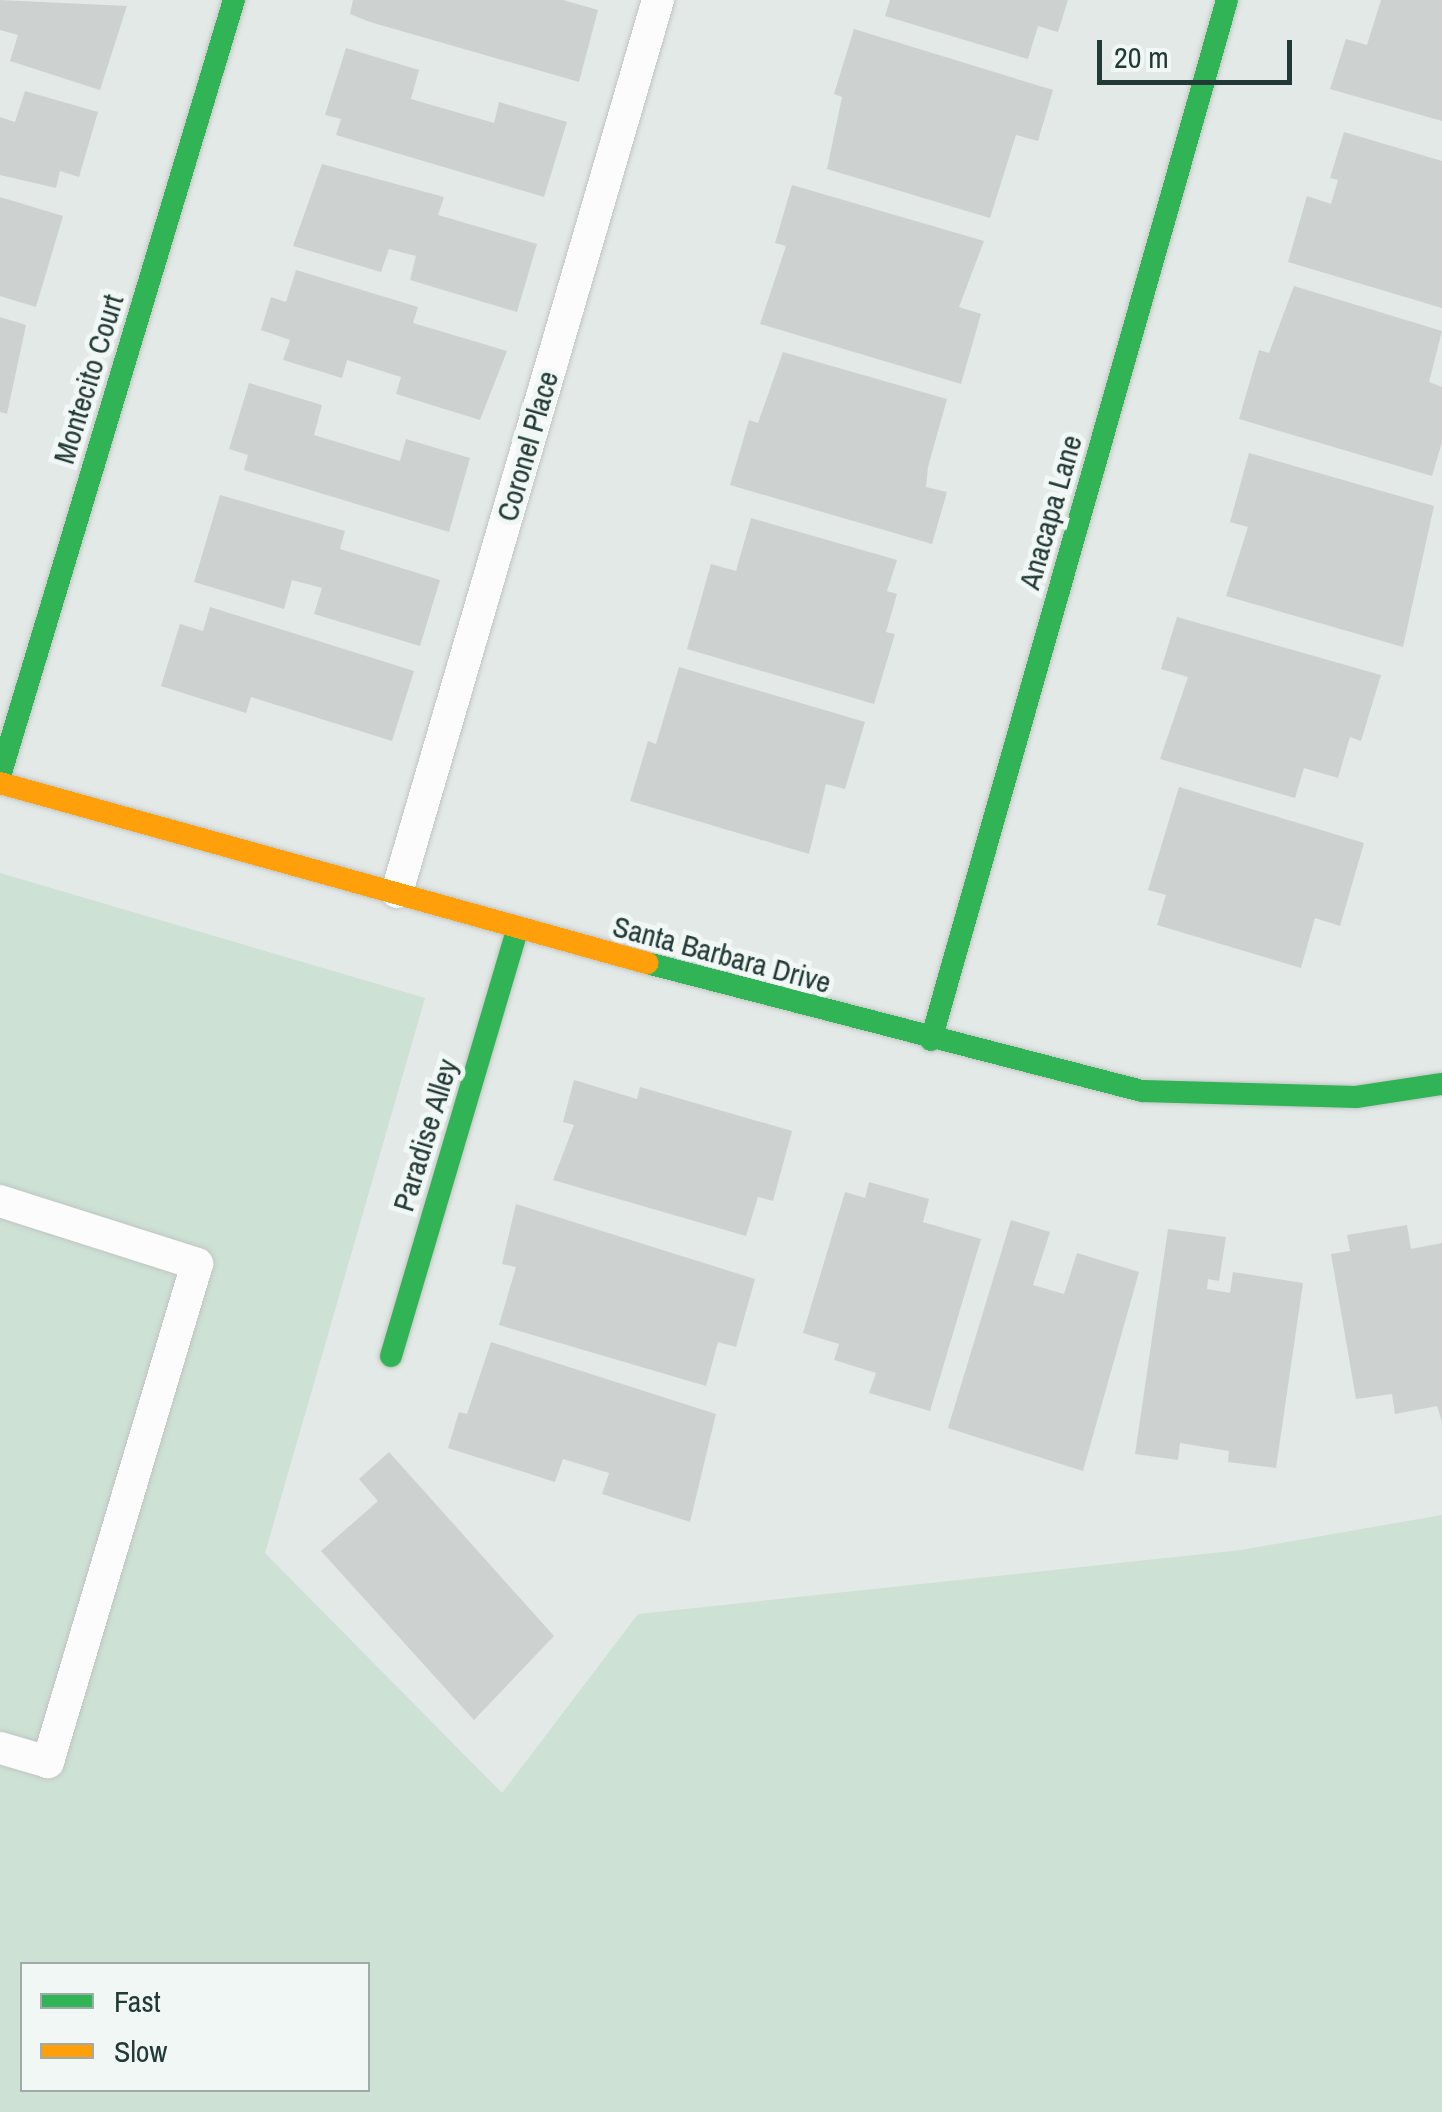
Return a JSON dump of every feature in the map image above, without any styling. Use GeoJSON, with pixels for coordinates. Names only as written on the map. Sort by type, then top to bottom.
{"type":"FeatureCollection","features":[{"type":"Feature","properties":{"kind":"street","name":"Montecito Court"},"geometry":{"type":"LineString","coordinates":[[0,780],[234,0]]}},
{"type":"Feature","properties":{"kind":"street","name":"Anacapa Lane"},"geometry":{"type":"LineString","coordinates":[[931,1040],[1226,0]]}},
{"type":"Feature","properties":{"kind":"street","name":"Santa Barbara Drive"},"geometry":{"type":"LineString","coordinates":[[0,780],[397,892],[517,930],[1142,1092],[1356,1097],[1442,1084]]}},
{"type":"Feature","properties":{"kind":"street","name":"Paradise Alley"},"geometry":{"type":"LineString","coordinates":[[391,1356],[517,930]]}},
{"type":"Feature","properties":{"kind":"lane","name":"Coronel Place"},"geometry":{"type":"LineString","coordinates":[[397,892],[658,0]]}},
{"type":"Feature","properties":{"kind":"lane"},"geometry":{"type":"LineString","coordinates":[[0,1201],[197,1264],[48,1762],[0,1748]]}},
{"type":"Feature","properties":{"kind":"green space"},"geometry":{"type":"Polygon","coordinates":[[[0,873],[425,998],[265,1553],[502,1793],[638,1614],[1241,1550],[1442,1515],[1442,2112],[0,2112],[0,873]]]}},
{"type":"Feature","properties":{"kind":"building"},"geometry":{"type":"Polygon","coordinates":[[[0,0],[127,6],[100,90],[10,61],[18,35],[0,30],[0,0]]]}},
{"type":"Feature","properties":{"kind":"building"},"geometry":{"type":"Polygon","coordinates":[[[353,0],[563,0],[598,10],[579,82],[370,22],[350,14],[353,0]]]}},
{"type":"Feature","properties":{"kind":"building"},"geometry":{"type":"Polygon","coordinates":[[[890,0],[1068,0],[1058,32],[1038,26],[1028,59],[885,16],[890,0]]]}},
{"type":"Feature","properties":{"kind":"building"},"geometry":{"type":"Polygon","coordinates":[[[1381,0],[1442,0],[1442,121],[1330,89],[1346,39],[1367,45],[1381,0]]]}},
{"type":"Feature","properties":{"kind":"building"},"geometry":{"type":"Polygon","coordinates":[[[854,29],[1053,90],[1038,141],[1016,135],[990,218],[827,169],[842,97],[834,94],[854,29]]]}},
{"type":"Feature","properties":{"kind":"building"},"geometry":{"type":"Polygon","coordinates":[[[346,48],[419,70],[411,99],[494,123],[499,102],[567,122],[544,197],[336,135],[341,119],[325,115],[346,48]]]}},
{"type":"Feature","properties":{"kind":"building"},"geometry":{"type":"Polygon","coordinates":[[[25,91],[98,112],[79,177],[60,171],[56,188],[0,175],[0,117],[15,122],[25,91]]]}},
{"type":"Feature","properties":{"kind":"building"},"geometry":{"type":"Polygon","coordinates":[[[1344,132],[1442,161],[1442,308],[1288,262],[1307,196],[1331,204],[1338,180],[1330,178],[1344,132]]]}},
{"type":"Feature","properties":{"kind":"building"},"geometry":{"type":"Polygon","coordinates":[[[322,164],[444,197],[438,215],[537,244],[517,312],[410,280],[416,256],[389,249],[381,272],[293,246],[322,164]]]}},
{"type":"Feature","properties":{"kind":"building"},"geometry":{"type":"Polygon","coordinates":[[[792,185],[984,241],[959,307],[981,314],[961,384],[760,324],[786,246],[775,243],[792,185]]]}},
{"type":"Feature","properties":{"kind":"building"},"geometry":{"type":"Polygon","coordinates":[[[0,197],[63,216],[36,307],[0,296],[0,197]]]}},
{"type":"Feature","properties":{"kind":"building"},"geometry":{"type":"Polygon","coordinates":[[[296,270],[418,307],[413,323],[507,351],[480,420],[396,394],[401,377],[347,360],[342,378],[283,360],[290,340],[261,330],[271,297],[286,302],[296,270]]]}},
{"type":"Feature","properties":{"kind":"building"},"geometry":{"type":"Polygon","coordinates":[[[1294,286],[1442,331],[1429,382],[1442,387],[1442,442],[1432,476],[1239,419],[1259,350],[1269,353],[1294,286]]]}},
{"type":"Feature","properties":{"kind":"building"},"geometry":{"type":"Polygon","coordinates":[[[0,317],[26,325],[7,414],[0,412],[0,317]]]}},
{"type":"Feature","properties":{"kind":"building"},"geometry":{"type":"Polygon","coordinates":[[[783,352],[947,399],[928,467],[926,487],[947,492],[932,544],[730,485],[749,420],[758,423],[783,352]]]}},
{"type":"Feature","properties":{"kind":"building"},"geometry":{"type":"Polygon","coordinates":[[[249,383],[322,405],[314,435],[400,461],[406,439],[470,458],[449,532],[244,470],[248,455],[229,449],[249,383]]]}},
{"type":"Feature","properties":{"kind":"building"},"geometry":{"type":"Polygon","coordinates":[[[1249,453],[1434,506],[1403,647],[1226,596],[1248,527],[1230,522],[1249,453]]]}},
{"type":"Feature","properties":{"kind":"building"},"geometry":{"type":"Polygon","coordinates":[[[220,495],[345,531],[340,549],[440,580],[420,646],[314,614],[322,588],[292,580],[284,609],[194,582],[220,495]]]}},
{"type":"Feature","properties":{"kind":"building"},"geometry":{"type":"Polygon","coordinates":[[[751,518],[897,560],[887,591],[897,594],[886,632],[895,634],[874,704],[687,649],[711,564],[736,571],[751,518]]]}},
{"type":"Feature","properties":{"kind":"building"},"geometry":{"type":"Polygon","coordinates":[[[210,607],[414,671],[392,741],[251,697],[246,713],[161,686],[180,624],[203,631],[210,607]]]}},
{"type":"Feature","properties":{"kind":"building"},"geometry":{"type":"Polygon","coordinates":[[[1177,617],[1381,675],[1361,741],[1350,737],[1338,778],[1304,768],[1295,798],[1160,759],[1188,677],[1161,669],[1177,617]]]}},
{"type":"Feature","properties":{"kind":"building"},"geometry":{"type":"Polygon","coordinates":[[[679,667],[865,722],[845,789],[826,784],[809,854],[630,801],[648,741],[656,744],[679,667]]]}},
{"type":"Feature","properties":{"kind":"building"},"geometry":{"type":"Polygon","coordinates":[[[1179,787],[1364,843],[1340,926],[1315,918],[1301,968],[1157,925],[1166,895],[1148,890],[1179,787]]]}},
{"type":"Feature","properties":{"kind":"building"},"geometry":{"type":"Polygon","coordinates":[[[574,1080],[637,1099],[640,1087],[792,1131],[773,1201],[758,1197],[746,1236],[553,1180],[574,1125],[563,1122],[574,1080]]]}},
{"type":"Feature","properties":{"kind":"building"},"geometry":{"type":"Polygon","coordinates":[[[869,1182],[929,1199],[923,1222],[981,1239],[930,1411],[869,1393],[876,1373],[834,1360],[839,1344],[803,1333],[845,1192],[865,1198],[869,1182]]]}},
{"type":"Feature","properties":{"kind":"building"},"geometry":{"type":"Polygon","coordinates":[[[516,1204],[755,1279],[736,1347],[718,1342],[706,1386],[499,1325],[516,1267],[502,1264],[516,1204]]]}},
{"type":"Feature","properties":{"kind":"building"},"geometry":{"type":"Polygon","coordinates":[[[1011,1220],[1050,1232],[1033,1285],[1064,1294],[1077,1253],[1139,1272],[1083,1471],[948,1428],[1011,1220]]]}},
{"type":"Feature","properties":{"kind":"building"},"geometry":{"type":"Polygon","coordinates":[[[1407,1225],[1411,1249],[1442,1243],[1442,1422],[1437,1406],[1395,1414],[1392,1394],[1356,1399],[1331,1254],[1350,1251],[1347,1235],[1407,1225]]]}},
{"type":"Feature","properties":{"kind":"building"},"geometry":{"type":"Polygon","coordinates":[[[1168,1229],[1226,1237],[1219,1281],[1208,1279],[1207,1289],[1230,1293],[1233,1272],[1303,1283],[1276,1468],[1228,1462],[1229,1451],[1180,1443],[1178,1460],[1135,1454],[1168,1229]]]}},
{"type":"Feature","properties":{"kind":"building"},"geometry":{"type":"Polygon","coordinates":[[[491,1342],[716,1414],[690,1522],[602,1494],[609,1473],[563,1459],[555,1482],[448,1448],[459,1412],[467,1414],[491,1342]]]}},
{"type":"Feature","properties":{"kind":"building"},"geometry":{"type":"Polygon","coordinates":[[[389,1452],[554,1636],[474,1720],[321,1551],[378,1501],[359,1479],[389,1452]]]}},
{"type":"Feature","properties":{"kind":"traffic: fast"},"geometry":{"type":"LineString","coordinates":[[0,776],[234,0]]}},
{"type":"Feature","properties":{"kind":"traffic: fast"},"geometry":{"type":"LineString","coordinates":[[931,1040],[1227,0]]}},
{"type":"Feature","properties":{"kind":"traffic: fast"},"geometry":{"type":"LineString","coordinates":[[391,1356],[517,930]]}},
{"type":"Feature","properties":{"kind":"traffic: fast"},"geometry":{"type":"LineString","coordinates":[[647,963],[1142,1091],[1356,1097],[1442,1084]]}},
{"type":"Feature","properties":{"kind":"traffic: slow"},"geometry":{"type":"LineString","coordinates":[[0,783],[647,963]]}}]}
